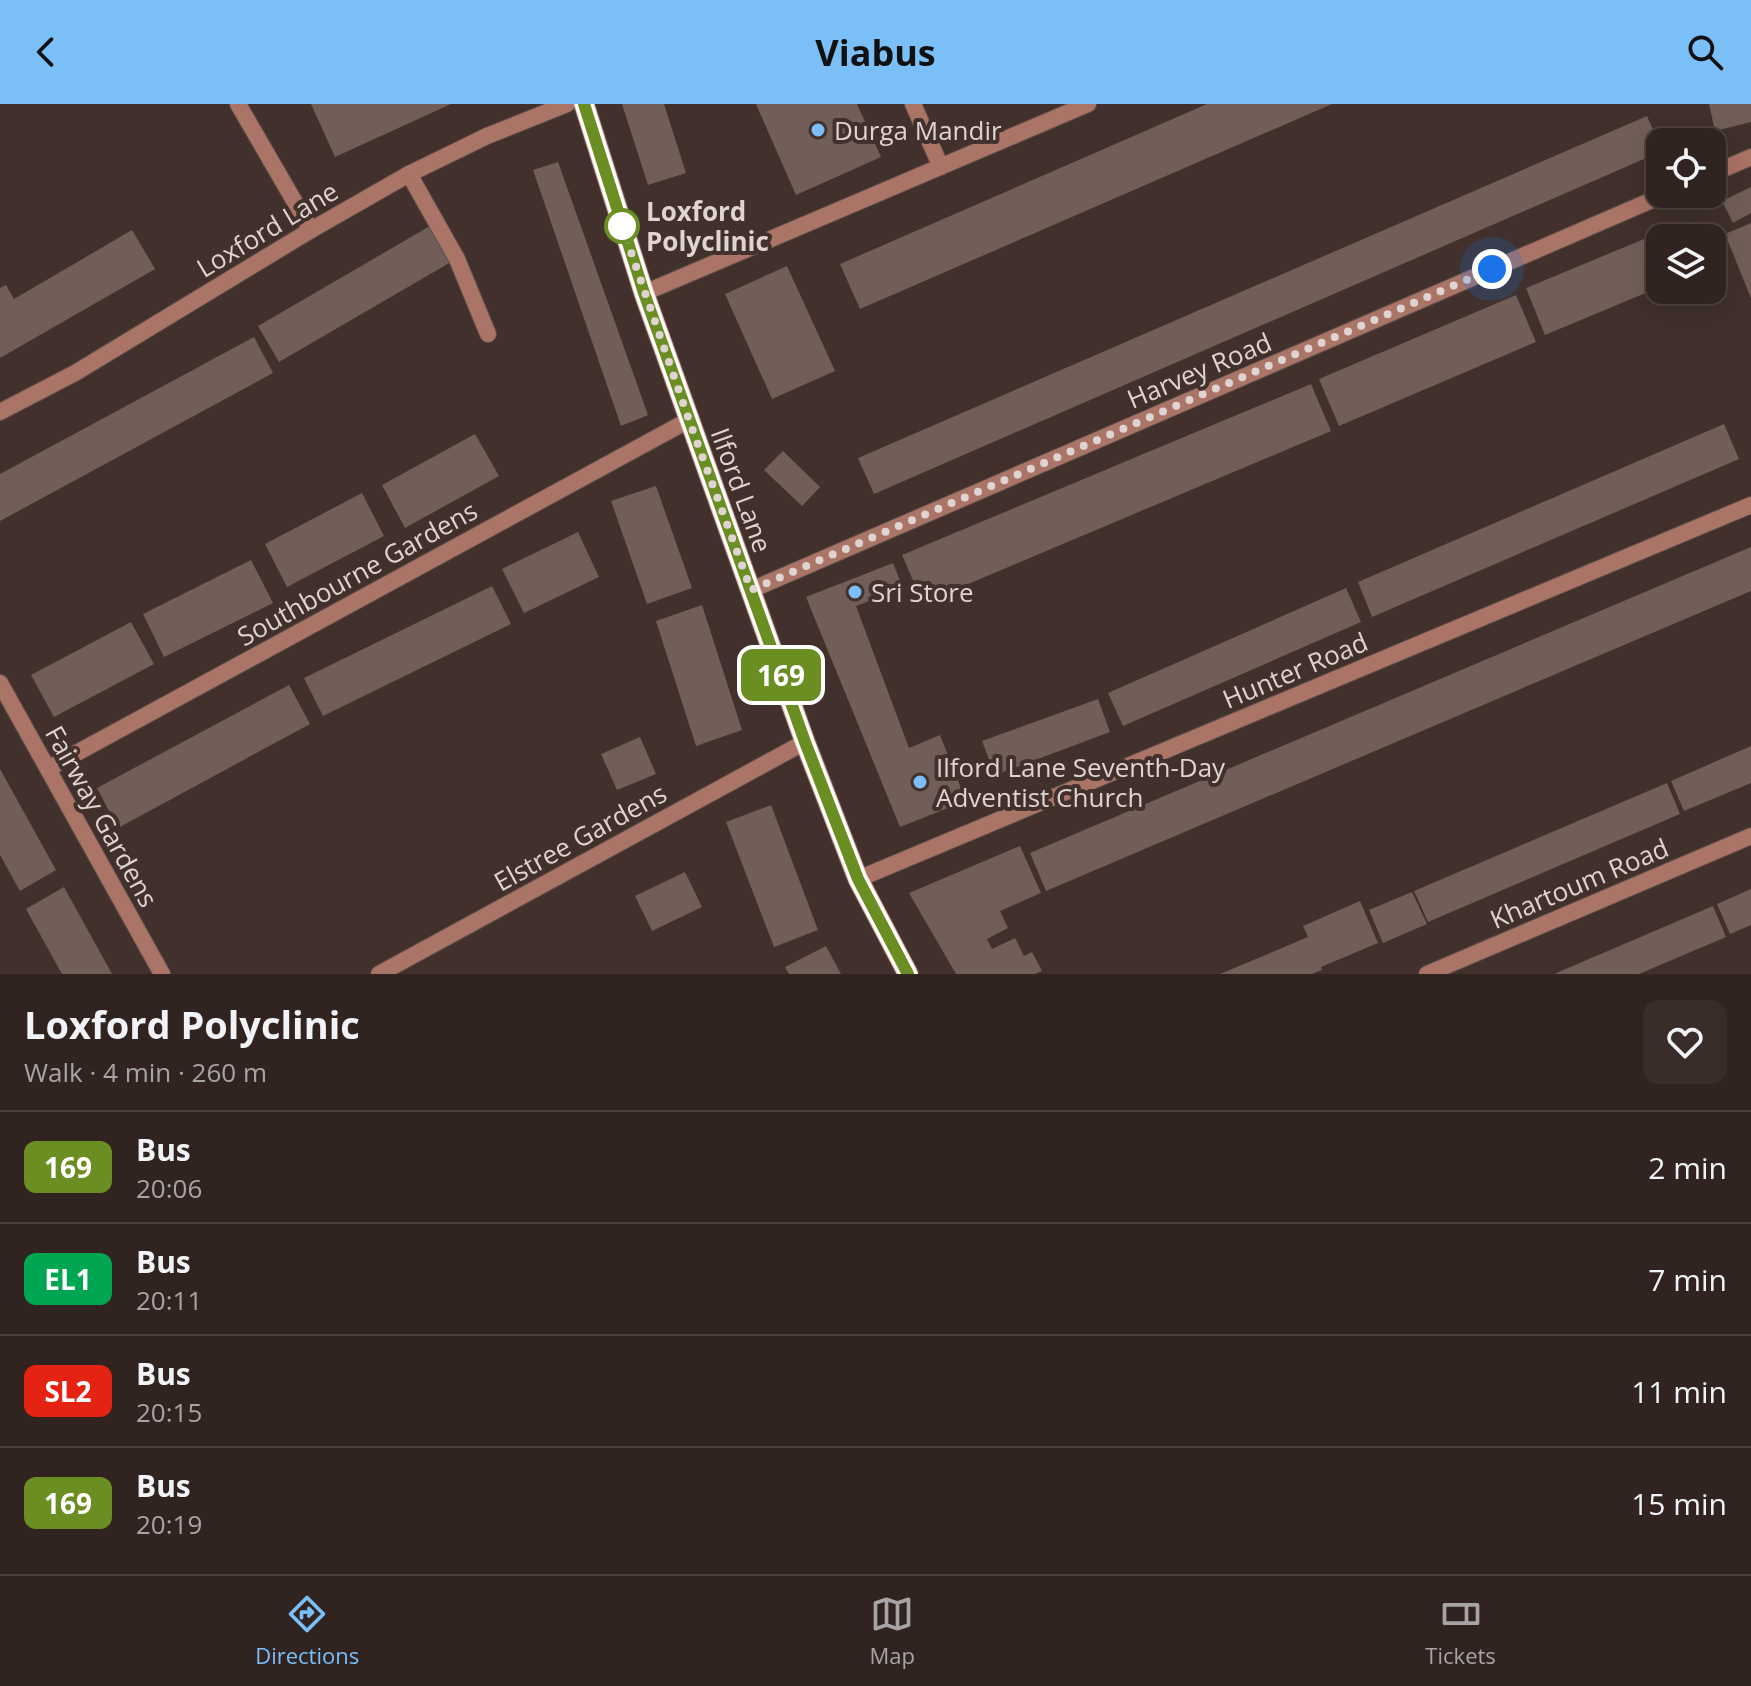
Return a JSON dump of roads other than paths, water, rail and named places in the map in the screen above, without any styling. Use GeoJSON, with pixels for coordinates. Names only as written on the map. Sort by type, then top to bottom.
{"type":"FeatureCollection","features":[{"type":"Feature","properties":{"kind":"main road","name":"Ilford Lane"},"geometry":{"type":"LineString","coordinates":[[584,104],[644,293],[805,742],[858,879],[908,974]]}},
{"type":"Feature","properties":{"kind":"street"},"geometry":{"type":"LineString","coordinates":[[238,104],[311,230]]}},
{"type":"Feature","properties":{"kind":"street","name":"Loxford Lane"},"geometry":{"type":"LineString","coordinates":[[0,412],[75,373],[409,174],[487,136],[567,104]]}},
{"type":"Feature","properties":{"kind":"street"},"geometry":{"type":"LineString","coordinates":[[913,104],[941,167]]}},
{"type":"Feature","properties":{"kind":"street"},"geometry":{"type":"LineString","coordinates":[[644,293],[1088,104]]}},
{"type":"Feature","properties":{"kind":"street"},"geometry":{"type":"LineString","coordinates":[[1726,168],[1751,157]]}},
{"type":"Feature","properties":{"kind":"street"},"geometry":{"type":"LineString","coordinates":[[409,174],[457,259],[488,334]]}},
{"type":"Feature","properties":{"kind":"street","name":"Harvey Road"},"geometry":{"type":"LineString","coordinates":[[751,590],[1646,203]]}},
{"type":"Feature","properties":{"kind":"street","name":"Southbourne Gardens"},"geometry":{"type":"LineString","coordinates":[[49,768],[689,420]]}},
{"type":"Feature","properties":{"kind":"street","name":"Hunter Road"},"geometry":{"type":"LineString","coordinates":[[858,879],[1751,505]]}},
{"type":"Feature","properties":{"kind":"street","name":"Fairway Gardens"},"geometry":{"type":"LineString","coordinates":[[0,683],[162,974]]}},
{"type":"Feature","properties":{"kind":"street","name":"Elstree Gardens"},"geometry":{"type":"LineString","coordinates":[[379,974],[805,742]]}},
{"type":"Feature","properties":{"kind":"street","name":"Khartoum Road"},"geometry":{"type":"LineString","coordinates":[[1427,974],[1751,836]]}},
{"type":"Feature","properties":{"kind":"place","name":"Durga Mandir"},"geometry":{"type":"Point","coordinates":[818,130]}},
{"type":"Feature","properties":{"kind":"place","name":"Loxford Polyclinic"},"geometry":{"type":"Point","coordinates":[622,226]}},
{"type":"Feature","properties":{"kind":"place","name":"Sri Store"},"geometry":{"type":"Point","coordinates":[855,592]}},
{"type":"Feature","properties":{"kind":"place","name":"Ilford Lane Seventh-Day Adventist Church"},"geometry":{"type":"Point","coordinates":[920,782]}}]}
